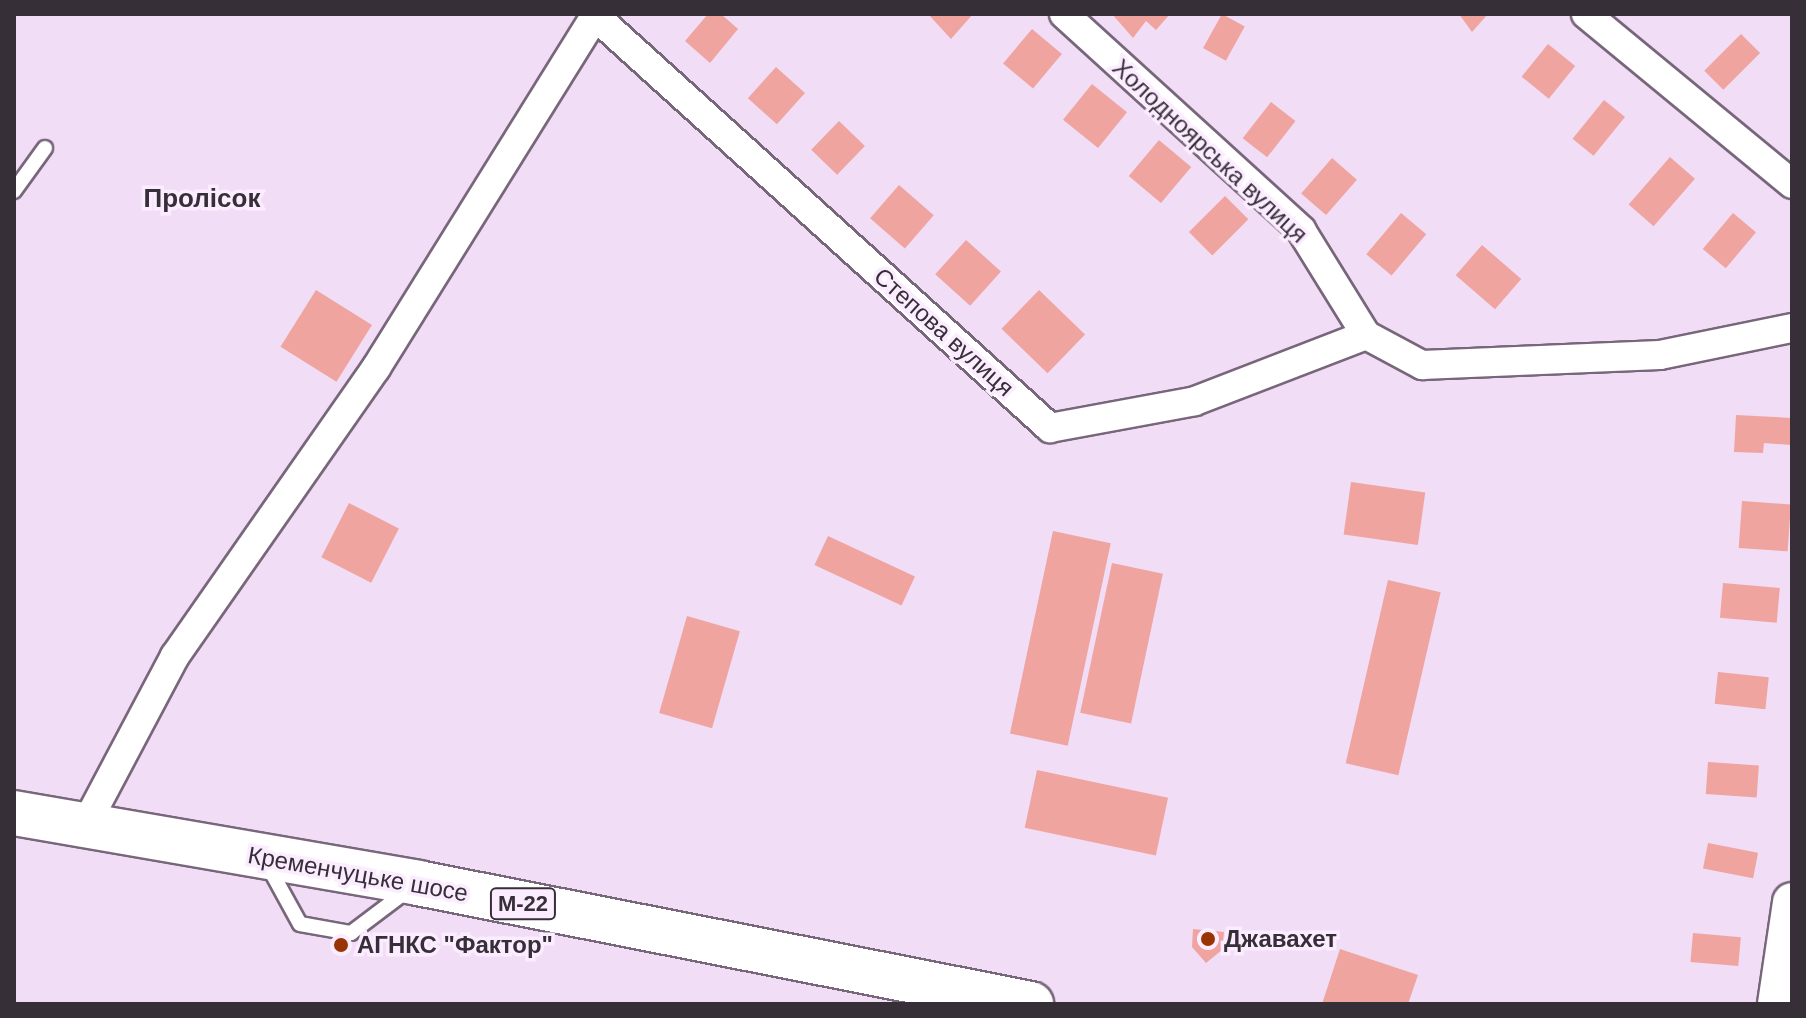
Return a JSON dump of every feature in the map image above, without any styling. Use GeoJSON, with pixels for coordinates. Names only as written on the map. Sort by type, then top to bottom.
{"type":"FeatureCollection","features":[{"type":"Feature","properties":{"kind":"highway","name":"Кременчуцьке шосе"},"geometry":{"type":"LineString","coordinates":[[14,813],[418,883],[1031,1004]]}},
{"type":"Feature","properties":{"kind":"street","name":"Холодноярська вулиця"},"geometry":{"type":"LineString","coordinates":[[1064,14],[1301,230],[1366,335]]}},
{"type":"Feature","properties":{"kind":"street"},"geometry":{"type":"LineString","coordinates":[[1586,14],[1792,184]]}},
{"type":"Feature","properties":{"kind":"street","name":"Степова вулиця"},"geometry":{"type":"LineString","coordinates":[[594,15],[1050,428],[1195,401],[1366,335]]}},
{"type":"Feature","properties":{"kind":"street"},"geometry":{"type":"LineString","coordinates":[[86,824],[175,656],[376,368],[594,15]]}},
{"type":"Feature","properties":{"kind":"street"},"geometry":{"type":"LineString","coordinates":[[1366,335],[1422,365],[1660,355],[1792,328]]}},
{"type":"Feature","properties":{"kind":"street"},"geometry":{"type":"LineString","coordinates":[[1777,1004],[1792,902]]}},
{"type":"Feature","properties":{"kind":"lane"},"geometry":{"type":"LineString","coordinates":[[14,191],[45,148]]}},
{"type":"Feature","properties":{"kind":"lane"},"geometry":{"type":"LineString","coordinates":[[263,857],[300,924],[351,933],[418,883]]}},
{"type":"Feature","properties":{"kind":"building"},"geometry":{"type":"Polygon","coordinates":[[[708,14],[721,14],[738,29],[710,63],[685,41],[708,14]]]}},
{"type":"Feature","properties":{"kind":"building"},"geometry":{"type":"Polygon","coordinates":[[[928,14],[973,14],[951,39],[928,14]]]}},
{"type":"Feature","properties":{"kind":"building"},"geometry":{"type":"Polygon","coordinates":[[[1112,14],[1170,14],[1156,30],[1146,21],[1133,38],[1112,14]]]}},
{"type":"Feature","properties":{"kind":"building"},"geometry":{"type":"Polygon","coordinates":[[[1222,14],[1245,27],[1226,61],[1203,48],[1222,14]]]}},
{"type":"Feature","properties":{"kind":"building"},"geometry":{"type":"Polygon","coordinates":[[[1459,14],[1488,14],[1472,32],[1459,14]]]}},
{"type":"Feature","properties":{"kind":"building"},"geometry":{"type":"Polygon","coordinates":[[[1032,29],[1062,54],[1033,89],[1003,63],[1032,29]]]}},
{"type":"Feature","properties":{"kind":"building"},"geometry":{"type":"Polygon","coordinates":[[[1741,34],[1760,53],[1723,90],[1704,71],[1741,34]]]}},
{"type":"Feature","properties":{"kind":"building"},"geometry":{"type":"Polygon","coordinates":[[[1548,44],[1575,66],[1549,99],[1522,77],[1548,44]]]}},
{"type":"Feature","properties":{"kind":"building"},"geometry":{"type":"Polygon","coordinates":[[[776,67],[805,93],[777,124],[748,98],[776,67]]]}},
{"type":"Feature","properties":{"kind":"building"},"geometry":{"type":"Polygon","coordinates":[[[1092,84],[1127,112],[1098,148],[1063,120],[1092,84]]]}},
{"type":"Feature","properties":{"kind":"building"},"geometry":{"type":"Polygon","coordinates":[[[1604,100],[1625,117],[1594,156],[1573,139],[1604,100]]]}},
{"type":"Feature","properties":{"kind":"building"},"geometry":{"type":"Polygon","coordinates":[[[1271,102],[1295,121],[1267,157],[1243,138],[1271,102]]]}},
{"type":"Feature","properties":{"kind":"building"},"geometry":{"type":"Polygon","coordinates":[[[839,121],[865,146],[837,175],[811,150],[839,121]]]}},
{"type":"Feature","properties":{"kind":"building"},"geometry":{"type":"Polygon","coordinates":[[[1159,140],[1191,167],[1161,203],[1129,176],[1159,140]]]}},
{"type":"Feature","properties":{"kind":"building"},"geometry":{"type":"Polygon","coordinates":[[[1670,157],[1695,179],[1654,226],[1629,205],[1670,157]]]}},
{"type":"Feature","properties":{"kind":"building"},"geometry":{"type":"Polygon","coordinates":[[[1332,158],[1357,180],[1326,215],[1301,193],[1332,158]]]}},
{"type":"Feature","properties":{"kind":"building"},"geometry":{"type":"Polygon","coordinates":[[[899,185],[934,215],[905,248],[870,218],[899,185]]]}},
{"type":"Feature","properties":{"kind":"building"},"geometry":{"type":"Polygon","coordinates":[[[1225,196],[1248,219],[1212,255],[1189,232],[1225,196]]]}},
{"type":"Feature","properties":{"kind":"building"},"geometry":{"type":"Polygon","coordinates":[[[1401,213],[1426,234],[1392,276],[1366,254],[1401,213]]]}},
{"type":"Feature","properties":{"kind":"building"},"geometry":{"type":"Polygon","coordinates":[[[1733,213],[1756,232],[1726,268],[1703,249],[1733,213]]]}},
{"type":"Feature","properties":{"kind":"building"},"geometry":{"type":"Polygon","coordinates":[[[966,240],[1001,271],[970,306],[935,274],[966,240]]]}},
{"type":"Feature","properties":{"kind":"building"},"geometry":{"type":"Polygon","coordinates":[[[1482,245],[1521,279],[1495,309],[1456,275],[1482,245]]]}},
{"type":"Feature","properties":{"kind":"building"},"geometry":{"type":"Polygon","coordinates":[[[316,290],[372,325],[336,382],[280,347],[316,290]]]}},
{"type":"Feature","properties":{"kind":"building"},"geometry":{"type":"Polygon","coordinates":[[[1039,290],[1085,334],[1048,373],[1001,329],[1039,290]]]}},
{"type":"Feature","properties":{"kind":"building"},"geometry":{"type":"Polygon","coordinates":[[[1736,415],[1792,418],[1792,445],[1764,443],[1763,453],[1734,452],[1736,415]]]}},
{"type":"Feature","properties":{"kind":"building"},"geometry":{"type":"Polygon","coordinates":[[[1351,482],[1425,492],[1418,545],[1344,534],[1351,482]]]}},
{"type":"Feature","properties":{"kind":"building"},"geometry":{"type":"Polygon","coordinates":[[[1742,501],[1791,504],[1788,551],[1739,548],[1742,501]]]}},
{"type":"Feature","properties":{"kind":"building"},"geometry":{"type":"Polygon","coordinates":[[[349,503],[399,528],[371,583],[321,557],[349,503]]]}},
{"type":"Feature","properties":{"kind":"building"},"geometry":{"type":"Polygon","coordinates":[[[1053,531],[1111,543],[1068,746],[1010,733],[1053,531]]]}},
{"type":"Feature","properties":{"kind":"building"},"geometry":{"type":"Polygon","coordinates":[[[828,536],[915,577],[901,606],[814,565],[828,536]]]}},
{"type":"Feature","properties":{"kind":"building"},"geometry":{"type":"Polygon","coordinates":[[[1112,563],[1163,574],[1131,723],[1080,713],[1112,563]]]}},
{"type":"Feature","properties":{"kind":"building"},"geometry":{"type":"Polygon","coordinates":[[[1388,580],[1441,592],[1398,775],[1346,763],[1388,580]]]}},
{"type":"Feature","properties":{"kind":"building"},"geometry":{"type":"Polygon","coordinates":[[[1723,583],[1780,588],[1777,623],[1720,618],[1723,583]]]}},
{"type":"Feature","properties":{"kind":"building"},"geometry":{"type":"Polygon","coordinates":[[[687,616],[740,631],[712,728],[659,713],[687,616]]]}},
{"type":"Feature","properties":{"kind":"building"},"geometry":{"type":"Polygon","coordinates":[[[1718,672],[1769,677],[1765,709],[1715,704],[1718,672]]]}},
{"type":"Feature","properties":{"kind":"building"},"geometry":{"type":"Polygon","coordinates":[[[1708,762],[1759,766],[1757,797],[1706,794],[1708,762]]]}},
{"type":"Feature","properties":{"kind":"building"},"geometry":{"type":"Polygon","coordinates":[[[1037,770],[1168,798],[1156,856],[1025,828],[1037,770]]]}},
{"type":"Feature","properties":{"kind":"building"},"geometry":{"type":"Polygon","coordinates":[[[1708,843],[1758,853],[1753,878],[1703,869],[1708,843]]]}},
{"type":"Feature","properties":{"kind":"building","name":"Джавахет"},"geometry":{"type":"Polygon","coordinates":[[[1193,929],[1224,932],[1222,950],[1206,963],[1192,947],[1193,929]]]}},
{"type":"Feature","properties":{"kind":"building"},"geometry":{"type":"Polygon","coordinates":[[[1693,933],[1741,937],[1738,966],[1690,962],[1693,933]]]}},
{"type":"Feature","properties":{"kind":"building"},"geometry":{"type":"Polygon","coordinates":[[[1340,949],[1418,975],[1408,1004],[1322,1004],[1340,949]]]}},
{"type":"Feature","properties":{"kind":"place","name":"Джавахет"},"geometry":{"type":"Point","coordinates":[1208,939]}},
{"type":"Feature","properties":{"kind":"place","name":"АГНКС \"Фактор\""},"geometry":{"type":"Point","coordinates":[341,945]}},
{"type":"Feature","properties":{"kind":"district","name":"Пролісок"},"geometry":{"type":"Point","coordinates":[202,199]}}]}
